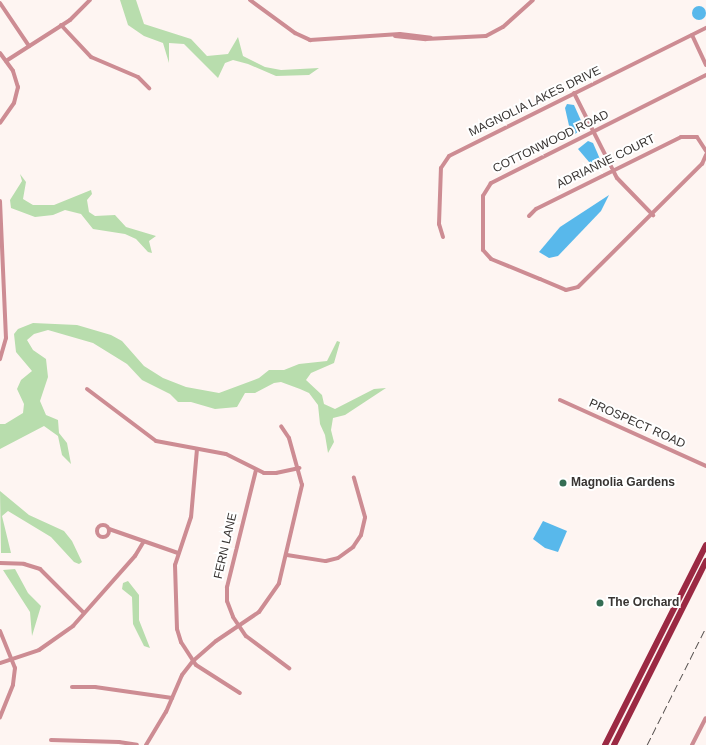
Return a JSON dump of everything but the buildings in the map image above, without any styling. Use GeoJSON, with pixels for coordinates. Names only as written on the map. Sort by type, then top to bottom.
{"type":"FeatureCollection","features":[{"type":"Feature","properties":{"kind":"main road"},"geometry":{"type":"LineString","coordinates":[[605,745],[706,545]]}},
{"type":"Feature","properties":{"kind":"main road"},"geometry":{"type":"LineString","coordinates":[[614,745],[706,561]]}},
{"type":"Feature","properties":{"kind":"street"},"geometry":{"type":"LineString","coordinates":[[6,60],[79,13],[90,0]]}},
{"type":"Feature","properties":{"kind":"street"},"geometry":{"type":"LineString","coordinates":[[250,0],[300,36],[310,40],[414,35],[431,38],[469,39],[486,36],[503,27],[533,0]]}},
{"type":"Feature","properties":{"kind":"street"},"geometry":{"type":"LineString","coordinates":[[0,3],[29,46]]}},
{"type":"Feature","properties":{"kind":"street"},"geometry":{"type":"LineString","coordinates":[[61,25],[91,57],[138,77],[149,88]]}},
{"type":"Feature","properties":{"kind":"street","name":"MAGNOLIA LAKES DRIVE"},"geometry":{"type":"LineString","coordinates":[[443,237],[439,224],[440,168],[445,159],[706,28]]}},
{"type":"Feature","properties":{"kind":"street"},"geometry":{"type":"LineString","coordinates":[[692,35],[706,65]]}},
{"type":"Feature","properties":{"kind":"street"},"geometry":{"type":"LineString","coordinates":[[0,53],[16,76],[17,93],[14,103],[0,123]]}},
{"type":"Feature","properties":{"kind":"street","name":"COTTONWOOD ROAD"},"geometry":{"type":"LineString","coordinates":[[706,75],[487,186],[482,205],[482,245],[486,254],[491,259],[566,290],[574,289],[587,281],[653,215],[702,164],[706,155]]}},
{"type":"Feature","properties":{"kind":"street"},"geometry":{"type":"LineString","coordinates":[[574,93],[620,183],[653,215]]}},
{"type":"Feature","properties":{"kind":"street","name":"ADRIANNE COURT"},"geometry":{"type":"LineString","coordinates":[[529,216],[536,208],[681,137],[695,136],[702,142],[706,151]]}},
{"type":"Feature","properties":{"kind":"street"},"geometry":{"type":"LineString","coordinates":[[0,202],[6,338],[0,359]]}},
{"type":"Feature","properties":{"kind":"street"},"geometry":{"type":"LineString","coordinates":[[87,389],[151,438],[161,443],[232,455],[256,470],[276,473],[299,468]]}},
{"type":"Feature","properties":{"kind":"street","name":"PROSPECT ROAD"},"geometry":{"type":"LineString","coordinates":[[560,400],[706,466]]}},
{"type":"Feature","properties":{"kind":"street"},"geometry":{"type":"LineString","coordinates":[[146,745],[172,698],[182,675],[193,660],[259,612],[270,599],[282,576],[302,491],[299,468],[289,438],[281,426]]}},
{"type":"Feature","properties":{"kind":"street"},"geometry":{"type":"LineString","coordinates":[[197,449],[191,517],[178,553],[174,574],[177,629],[181,642],[201,669],[240,693]]}},
{"type":"Feature","properties":{"kind":"street","name":"FERN LANE"},"geometry":{"type":"LineString","coordinates":[[256,470],[227,587],[228,607],[238,626],[252,643],[274,655],[289,668]]}},
{"type":"Feature","properties":{"kind":"street"},"geometry":{"type":"LineString","coordinates":[[287,555],[326,561],[338,558],[352,547],[361,535],[365,517],[354,478]]}},
{"type":"Feature","properties":{"kind":"street"},"geometry":{"type":"LineString","coordinates":[[109,529],[178,553]]}},
{"type":"Feature","properties":{"kind":"street"},"geometry":{"type":"LineString","coordinates":[[0,663],[39,650],[55,641],[84,613],[135,556],[144,541]]}},
{"type":"Feature","properties":{"kind":"street"},"geometry":{"type":"LineString","coordinates":[[0,563],[24,564],[40,569],[84,613]]}},
{"type":"Feature","properties":{"kind":"street"},"geometry":{"type":"LineString","coordinates":[[694,569],[701,572]]}},
{"type":"Feature","properties":{"kind":"street"},"geometry":{"type":"LineString","coordinates":[[0,630],[15,668],[13,685],[0,717]]}},
{"type":"Feature","properties":{"kind":"street"},"geometry":{"type":"LineString","coordinates":[[656,644],[663,648]]}},
{"type":"Feature","properties":{"kind":"street"},"geometry":{"type":"LineString","coordinates":[[72,687],[95,687],[172,698]]}},
{"type":"Feature","properties":{"kind":"street"},"geometry":{"type":"LineString","coordinates":[[692,745],[706,718]]}},
{"type":"Feature","properties":{"kind":"street"},"geometry":{"type":"LineString","coordinates":[[51,740],[119,742],[137,745]]}},
{"type":"Feature","properties":{"kind":"green space"},"geometry":{"type":"Polygon","coordinates":[[[120,0],[136,0],[144,24],[191,39],[207,56],[228,54],[238,37],[243,56],[265,67],[281,70],[319,68],[309,75],[276,76],[248,64],[233,60],[225,63],[218,78],[184,44],[169,43],[169,63],[163,43],[144,36],[128,25],[120,0]]]}},
{"type":"Feature","properties":{"kind":"green space"},"geometry":{"type":"Polygon","coordinates":[[[20,174],[26,182],[23,199],[33,205],[54,205],[91,190],[92,194],[87,200],[89,212],[95,216],[115,215],[126,227],[156,236],[149,241],[152,253],[148,252],[136,239],[125,234],[93,229],[81,214],[65,210],[53,215],[35,217],[11,208],[10,200],[22,181],[20,174]]]}},
{"type":"Feature","properties":{"kind":"green space"},"geometry":{"type":"Polygon","coordinates":[[[33,323],[77,325],[111,335],[122,341],[144,366],[163,378],[186,387],[219,393],[259,378],[269,370],[284,370],[299,364],[327,361],[337,341],[340,342],[334,363],[311,373],[306,380],[322,395],[324,404],[335,409],[374,389],[386,388],[345,415],[333,418],[331,430],[334,442],[328,453],[325,435],[320,424],[318,405],[309,393],[300,389],[281,382],[274,383],[255,393],[245,393],[237,407],[215,409],[191,402],[178,402],[170,394],[142,380],[127,364],[93,343],[48,330],[34,334],[27,340],[33,350],[46,359],[48,377],[40,401],[46,415],[58,420],[59,433],[67,443],[71,464],[62,455],[58,436],[44,426],[0,449],[0,424],[5,424],[23,413],[24,404],[17,389],[21,380],[32,371],[16,352],[14,334],[18,329],[33,323]]]}},
{"type":"Feature","properties":{"kind":"green space"},"geometry":{"type":"Polygon","coordinates":[[[0,491],[29,515],[64,531],[72,541],[82,562],[79,564],[74,562],[51,537],[8,511],[2,516],[11,553],[1,553],[0,491]]]}},
{"type":"Feature","properties":{"kind":"green space"},"geometry":{"type":"Polygon","coordinates":[[[15,569],[28,593],[41,606],[32,636],[30,612],[3,570],[15,569]]]}},
{"type":"Feature","properties":{"kind":"green space"},"geometry":{"type":"Polygon","coordinates":[[[128,581],[139,595],[139,620],[150,648],[144,646],[133,624],[132,597],[122,589],[123,583],[128,581]]]}},
{"type":"Feature","properties":{"kind":"water"},"geometry":{"type":"Polygon","coordinates":[[[696,6],[702,6],[706,10],[706,16],[702,20],[696,20],[692,16],[692,10],[696,6]]]}},
{"type":"Feature","properties":{"kind":"water"},"geometry":{"type":"Polygon","coordinates":[[[567,104],[574,105],[583,125],[582,129],[575,134],[570,130],[565,108],[567,104]]]}},
{"type":"Feature","properties":{"kind":"water"},"geometry":{"type":"Polygon","coordinates":[[[588,141],[593,143],[603,166],[600,170],[595,169],[578,149],[588,141]]]}},
{"type":"Feature","properties":{"kind":"water"},"geometry":{"type":"Polygon","coordinates":[[[609,195],[601,211],[558,256],[549,258],[539,252],[560,227],[609,195]]]}},
{"type":"Feature","properties":{"kind":"water"},"geometry":{"type":"Polygon","coordinates":[[[543,521],[567,531],[558,552],[545,548],[533,539],[543,521]]]}},
{"type":"Feature","properties":{"kind":"railway"},"geometry":{"type":"LineString","coordinates":[[647,745],[706,627]]}},
{"type":"Feature","properties":{"kind":"place","name":"Magnolia Gardens"},"geometry":{"type":"Point","coordinates":[563,483]}},
{"type":"Feature","properties":{"kind":"place","name":"The Orchard"},"geometry":{"type":"Point","coordinates":[600,603]}}]}
